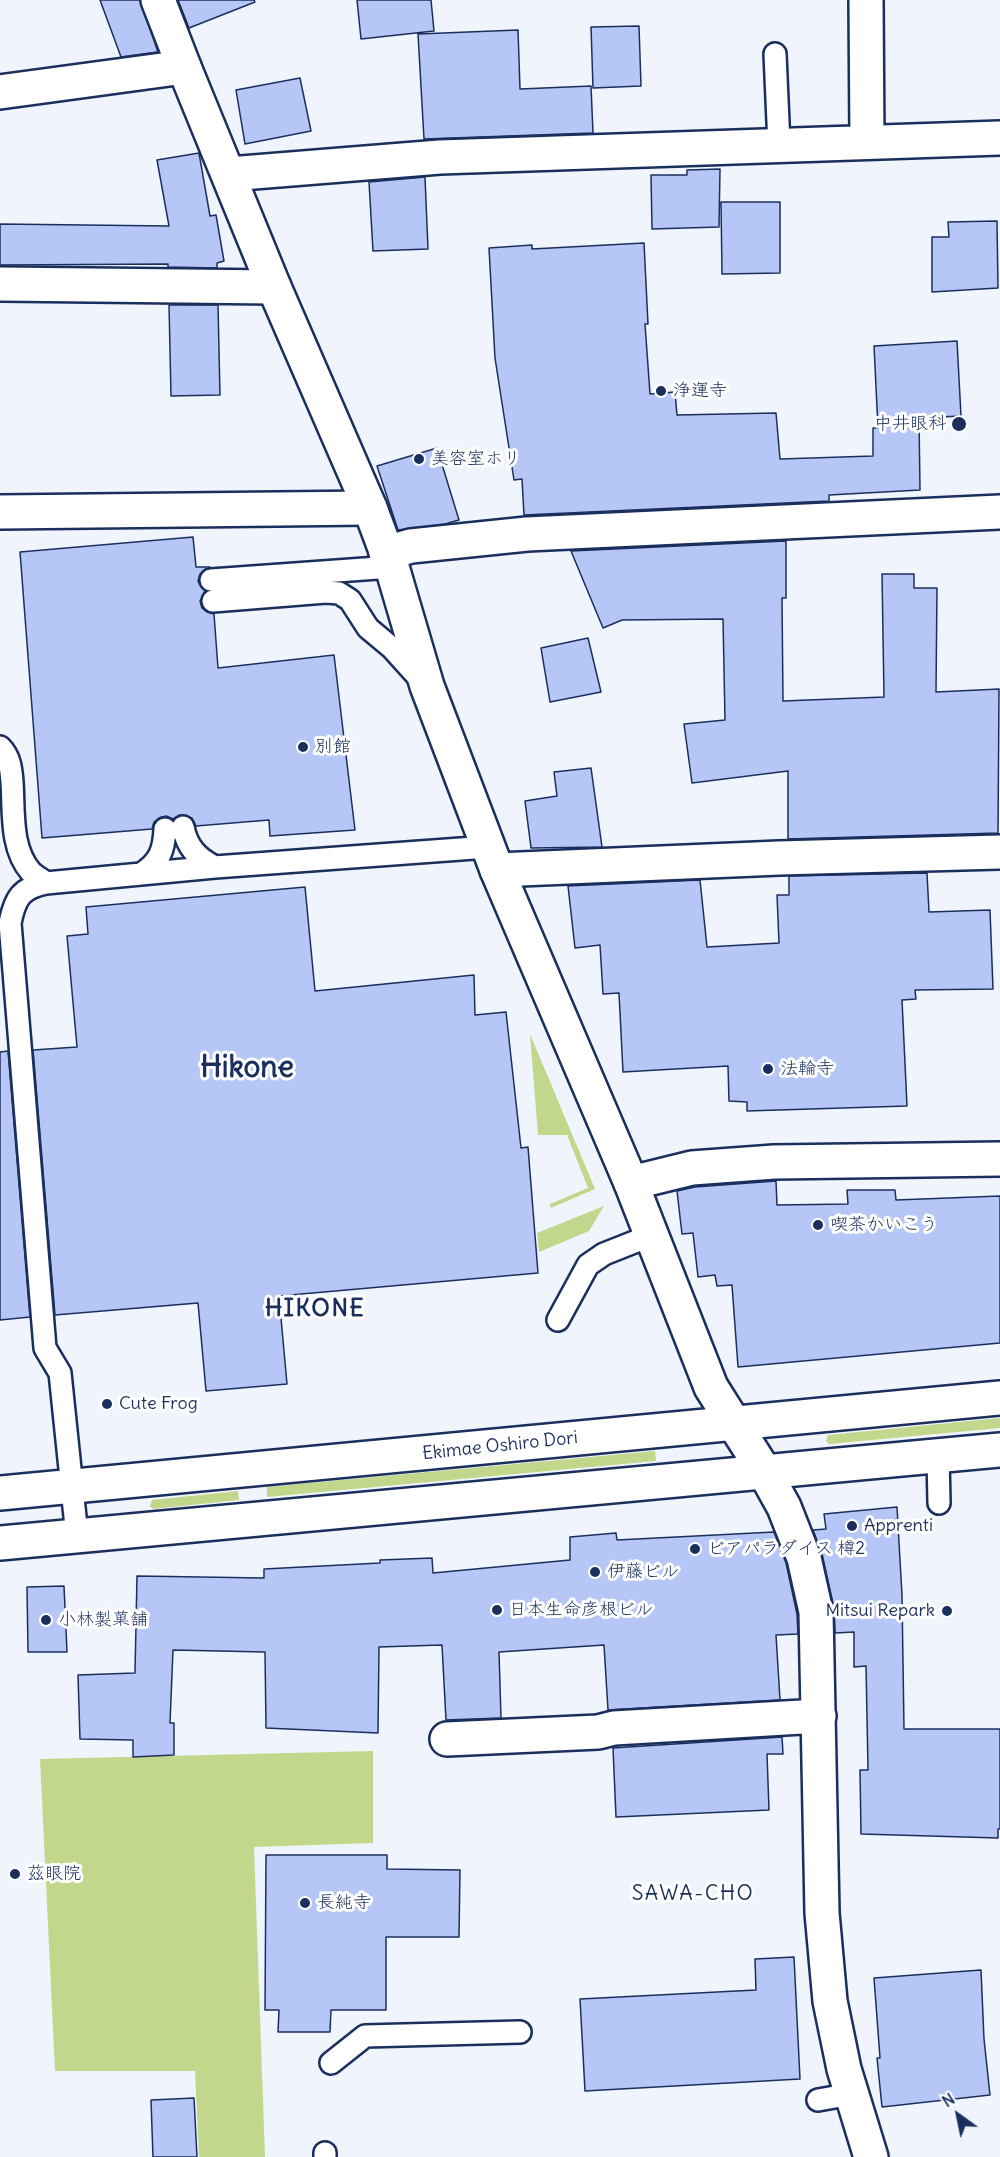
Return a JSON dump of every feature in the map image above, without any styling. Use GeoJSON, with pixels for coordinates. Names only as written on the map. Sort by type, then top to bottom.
{"type":"FeatureCollection","features":[{"type":"Feature","properties":{"kind":"street"},"geometry":{"type":"LineString","coordinates":[[158,0],[274,287],[370,508],[389,560],[427,686],[492,858],[631,1184],[711,1387],[784,1507],[804,1558],[816,1612],[819,1716],[815,1864],[832,1913],[830,2001],[844,2069],[871,2157]]}},
{"type":"Feature","properties":{"kind":"street"},"geometry":{"type":"LineString","coordinates":[[865,142],[866,0]]}},
{"type":"Feature","properties":{"kind":"street"},"geometry":{"type":"LineString","coordinates":[[0,92],[184,67]]}},
{"type":"Feature","properties":{"kind":"street"},"geometry":{"type":"LineString","coordinates":[[229,174],[410,153],[797,148],[865,142],[1000,138]]}},
{"type":"Feature","properties":{"kind":"street"},"geometry":{"type":"LineString","coordinates":[[0,284],[274,287]]}},
{"type":"Feature","properties":{"kind":"street"},"geometry":{"type":"LineString","coordinates":[[0,512],[370,508]]}},
{"type":"Feature","properties":{"kind":"street"},"geometry":{"type":"LineString","coordinates":[[389,560],[411,546],[527,534],[838,517],[992,515]]}},
{"type":"Feature","properties":{"kind":"street"},"geometry":{"type":"LineString","coordinates":[[492,858],[779,858],[1000,852]]}},
{"type":"Feature","properties":{"kind":"street"},"geometry":{"type":"LineString","coordinates":[[631,1184],[692,1168],[774,1162],[1000,1159]]}},
{"type":"Feature","properties":{"kind":"street","name":"Ekimae Oshiro Dori"},"geometry":{"type":"LineString","coordinates":[[0,1493],[1000,1398]]}},
{"type":"Feature","properties":{"kind":"street"},"geometry":{"type":"LineString","coordinates":[[0,1543],[1000,1450]]}},
{"type":"Feature","properties":{"kind":"street"},"geometry":{"type":"LineString","coordinates":[[447,1738],[516,1740],[598,1732],[614,1728],[819,1716]]}},
{"type":"Feature","properties":{"kind":"lane"},"geometry":{"type":"LineString","coordinates":[[775,54],[797,148]]}},
{"type":"Feature","properties":{"kind":"lane"},"geometry":{"type":"LineString","coordinates":[[389,560],[212,590],[339,592],[350,600],[368,628],[392,648],[427,686]]}},
{"type":"Feature","properties":{"kind":"lane"},"geometry":{"type":"LineString","coordinates":[[0,747],[6,754],[11,770],[16,843],[32,873],[46,883]]}},
{"type":"Feature","properties":{"kind":"lane"},"geometry":{"type":"LineString","coordinates":[[141,874],[153,866],[161,854],[164,840],[174,828],[185,836],[200,860],[215,867]]}},
{"type":"Feature","properties":{"kind":"lane"},"geometry":{"type":"LineString","coordinates":[[77,1536],[60,1373],[45,1348],[5,914],[22,892],[34,885],[46,883],[215,867],[492,858]]}},
{"type":"Feature","properties":{"kind":"lane"},"geometry":{"type":"LineString","coordinates":[[558,1320],[588,1265],[604,1254],[652,1235]]}},
{"type":"Feature","properties":{"kind":"lane"},"geometry":{"type":"LineString","coordinates":[[939,1456],[939,1503]]}},
{"type":"Feature","properties":{"kind":"lane"},"geometry":{"type":"LineString","coordinates":[[331,2063],[365,2036],[520,2032]]}},
{"type":"Feature","properties":{"kind":"lane"},"geometry":{"type":"LineString","coordinates":[[818,2100],[852,2094]]}},
{"type":"Feature","properties":{"kind":"green space"},"geometry":{"type":"Polygon","coordinates":[[[530,1034],[595,1189],[551,1208],[550,1204],[588,1188],[567,1135],[538,1135],[530,1034]]]}},
{"type":"Feature","properties":{"kind":"green space"},"geometry":{"type":"Polygon","coordinates":[[[604,1206],[589,1231],[539,1252],[537,1233],[604,1206]]]}},
{"type":"Feature","properties":{"kind":"green space"},"geometry":{"type":"Polygon","coordinates":[[[1000,1418],[1000,1428],[829,1444],[826,1441],[828,1435],[1000,1418]]]}},
{"type":"Feature","properties":{"kind":"green space"},"geometry":{"type":"Polygon","coordinates":[[[655,1451],[656,1461],[267,1497],[267,1487],[655,1451]]]}},
{"type":"Feature","properties":{"kind":"green space"},"geometry":{"type":"Polygon","coordinates":[[[238,1491],[239,1500],[153,1509],[150,1506],[152,1500],[238,1491]]]}},
{"type":"Feature","properties":{"kind":"green space"},"geometry":{"type":"Polygon","coordinates":[[[373,1751],[373,1843],[254,1847],[265,2157],[199,2157],[195,2071],[55,2071],[40,1759],[373,1751]]]}},
{"type":"Feature","properties":{"kind":"building"},"geometry":{"type":"Polygon","coordinates":[[[100,0],[140,0],[158,52],[121,57],[100,0]]]}},
{"type":"Feature","properties":{"kind":"building"},"geometry":{"type":"Polygon","coordinates":[[[178,0],[254,0],[255,2],[189,28],[178,0]]]}},
{"type":"Feature","properties":{"kind":"building"},"geometry":{"type":"Polygon","coordinates":[[[357,0],[431,0],[434,31],[361,39],[357,0]]]}},
{"type":"Feature","properties":{"kind":"building"},"geometry":{"type":"Polygon","coordinates":[[[639,26],[641,86],[593,88],[591,27],[639,26]]]}},
{"type":"Feature","properties":{"kind":"building"},"geometry":{"type":"Polygon","coordinates":[[[518,30],[520,89],[591,86],[593,133],[424,139],[418,34],[518,30]]]}},
{"type":"Feature","properties":{"kind":"building"},"geometry":{"type":"Polygon","coordinates":[[[300,78],[311,131],[245,144],[236,90],[300,78]]]}},
{"type":"Feature","properties":{"kind":"building"},"geometry":{"type":"Polygon","coordinates":[[[199,153],[210,216],[216,215],[224,261],[217,263],[217,268],[168,267],[168,264],[0,265],[0,224],[169,226],[157,160],[199,153]]]}},
{"type":"Feature","properties":{"kind":"building"},"geometry":{"type":"Polygon","coordinates":[[[720,169],[719,227],[652,229],[651,175],[687,175],[687,170],[720,169]]]}},
{"type":"Feature","properties":{"kind":"building"},"geometry":{"type":"Polygon","coordinates":[[[425,177],[428,249],[373,251],[369,182],[425,177]]]}},
{"type":"Feature","properties":{"kind":"building"},"geometry":{"type":"Polygon","coordinates":[[[721,202],[780,202],[780,273],[722,274],[721,202]]]}},
{"type":"Feature","properties":{"kind":"building"},"geometry":{"type":"Polygon","coordinates":[[[997,221],[998,288],[932,292],[932,237],[949,237],[948,222],[997,221]]]}},
{"type":"Feature","properties":{"kind":"building"},"geometry":{"type":"Polygon","coordinates":[[[644,243],[648,324],[645,324],[650,394],[675,392],[677,415],[776,413],[780,459],[873,456],[873,428],[878,428],[874,346],[957,341],[961,416],[919,418],[920,490],[829,495],[829,501],[524,515],[522,479],[514,480],[495,358],[489,248],[532,245],[532,249],[644,243]]]}},
{"type":"Feature","properties":{"kind":"building"},"geometry":{"type":"Polygon","coordinates":[[[169,305],[218,305],[220,395],[171,396],[169,305]]]}},
{"type":"Feature","properties":{"kind":"building"},"geometry":{"type":"Polygon","coordinates":[[[437,448],[459,520],[398,530],[377,466],[437,448]]]}},
{"type":"Feature","properties":{"kind":"building"},"geometry":{"type":"Polygon","coordinates":[[[193,537],[196,567],[210,567],[200,574],[198,581],[205,591],[200,601],[202,608],[214,614],[218,668],[334,655],[355,830],[270,836],[269,820],[196,826],[192,818],[180,815],[173,819],[166,816],[159,818],[154,822],[152,829],[42,838],[20,552],[193,537]]]}},
{"type":"Feature","properties":{"kind":"building"},"geometry":{"type":"Polygon","coordinates":[[[786,541],[786,598],[782,598],[783,701],[884,697],[882,574],[914,574],[914,588],[937,588],[936,692],[999,689],[998,833],[788,839],[788,771],[692,783],[684,724],[725,720],[723,619],[622,620],[603,628],[571,551],[786,541]]]}},
{"type":"Feature","properties":{"kind":"building"},"geometry":{"type":"Polygon","coordinates":[[[588,638],[601,692],[550,702],[541,648],[588,638]]]}},
{"type":"Feature","properties":{"kind":"building"},"geometry":{"type":"Polygon","coordinates":[[[591,768],[602,847],[531,848],[525,801],[557,796],[554,772],[591,768]]]}},
{"type":"Feature","properties":{"kind":"building"},"geometry":{"type":"Polygon","coordinates":[[[927,873],[929,912],[990,910],[993,989],[915,990],[916,999],[902,1000],[907,1106],[747,1111],[747,1102],[729,1101],[728,1066],[623,1072],[619,993],[603,994],[600,945],[575,948],[568,886],[700,880],[707,947],[779,943],[777,895],[789,895],[789,876],[927,873]]]}},
{"type":"Feature","properties":{"kind":"building"},"geometry":{"type":"Polygon","coordinates":[[[305,887],[315,991],[474,975],[475,1015],[506,1012],[521,1148],[528,1147],[538,1273],[279,1296],[287,1384],[206,1391],[198,1303],[55,1315],[33,1050],[77,1047],[67,936],[88,934],[86,907],[305,887]]]}},
{"type":"Feature","properties":{"kind":"building"},"geometry":{"type":"Polygon","coordinates":[[[8,1051],[30,1317],[0,1320],[0,1052],[8,1051]]]}},
{"type":"Feature","properties":{"kind":"building"},"geometry":{"type":"Polygon","coordinates":[[[776,1181],[777,1205],[848,1204],[847,1190],[895,1190],[896,1200],[1000,1196],[1000,1343],[738,1367],[732,1285],[717,1286],[715,1275],[698,1277],[693,1233],[682,1234],[677,1191],[695,1187],[776,1181]]]}},
{"type":"Feature","properties":{"kind":"building"},"geometry":{"type":"Polygon","coordinates":[[[897,1507],[902,1595],[904,1729],[1000,1729],[1000,1829],[998,1829],[998,1838],[861,1834],[860,1770],[868,1770],[866,1666],[854,1667],[854,1632],[835,1633],[834,1608],[822,1554],[813,1530],[826,1529],[824,1514],[897,1507]]]}},
{"type":"Feature","properties":{"kind":"building"},"geometry":{"type":"Polygon","coordinates":[[[774,1532],[786,1563],[797,1614],[798,1634],[776,1635],[780,1700],[608,1710],[604,1645],[499,1652],[501,1718],[446,1720],[442,1645],[379,1647],[378,1733],[266,1728],[265,1652],[173,1650],[170,1723],[174,1723],[174,1755],[133,1757],[133,1740],[80,1739],[78,1675],[135,1673],[137,1576],[264,1578],[264,1569],[432,1558],[433,1573],[570,1560],[570,1537],[616,1533],[617,1540],[774,1532]]]}},
{"type":"Feature","properties":{"kind":"building","name":"小林製菓舗"},"geometry":{"type":"Polygon","coordinates":[[[64,1586],[67,1652],[28,1652],[27,1587],[64,1586]]]}},
{"type":"Feature","properties":{"kind":"building"},"geometry":{"type":"Polygon","coordinates":[[[782,1737],[783,1754],[767,1754],[769,1810],[616,1817],[613,1748],[782,1737]]]}},
{"type":"Feature","properties":{"kind":"building"},"geometry":{"type":"Polygon","coordinates":[[[266,1855],[387,1855],[387,1869],[460,1870],[459,1937],[386,1937],[386,2010],[331,2010],[330,2032],[278,2032],[279,2010],[265,2010],[266,1855]]]}},
{"type":"Feature","properties":{"kind":"building"},"geometry":{"type":"Polygon","coordinates":[[[794,1957],[800,2079],[585,2091],[580,1999],[756,1990],[755,1959],[794,1957]]]}},
{"type":"Feature","properties":{"kind":"building"},"geometry":{"type":"Polygon","coordinates":[[[981,1970],[984,2039],[990,2095],[882,2107],[877,2058],[880,2058],[874,1978],[981,1970]]]}},
{"type":"Feature","properties":{"kind":"building"},"geometry":{"type":"Polygon","coordinates":[[[194,2098],[197,2157],[153,2157],[151,2100],[194,2098]]]}},
{"type":"Feature","properties":{"kind":"place","name":"浄運寺"},"geometry":{"type":"Point","coordinates":[661,391]}},
{"type":"Feature","properties":{"kind":"place","name":"中井眼科"},"geometry":{"type":"Point","coordinates":[959,424]}},
{"type":"Feature","properties":{"kind":"place","name":"美容室ホリ"},"geometry":{"type":"Point","coordinates":[419,459]}},
{"type":"Feature","properties":{"kind":"place","name":"別館"},"geometry":{"type":"Point","coordinates":[303,747]}},
{"type":"Feature","properties":{"kind":"place","name":"法輪寺"},"geometry":{"type":"Point","coordinates":[768,1069]}},
{"type":"Feature","properties":{"kind":"place","name":"喫茶かいこう"},"geometry":{"type":"Point","coordinates":[818,1225]}},
{"type":"Feature","properties":{"kind":"place","name":"Cute Frog"},"geometry":{"type":"Point","coordinates":[107,1404]}},
{"type":"Feature","properties":{"kind":"place","name":"Apprenti"},"geometry":{"type":"Point","coordinates":[852,1526]}},
{"type":"Feature","properties":{"kind":"place","name":"ビアパラダイス 樽2"},"geometry":{"type":"Point","coordinates":[695,1549]}},
{"type":"Feature","properties":{"kind":"place","name":"伊藤ビル"},"geometry":{"type":"Point","coordinates":[595,1572]}},
{"type":"Feature","properties":{"kind":"place","name":"日本生命彦根ビル"},"geometry":{"type":"Point","coordinates":[497,1610]}},
{"type":"Feature","properties":{"kind":"place","name":"Mitsui Repark"},"geometry":{"type":"Point","coordinates":[947,1611]}},
{"type":"Feature","properties":{"kind":"place","name":"小林製菓舗"},"geometry":{"type":"Point","coordinates":[46,1620]}},
{"type":"Feature","properties":{"kind":"place","name":"茲眼院"},"geometry":{"type":"Point","coordinates":[15,1874]}},
{"type":"Feature","properties":{"kind":"place","name":"長純寺"},"geometry":{"type":"Point","coordinates":[305,1903]}},
{"type":"Feature","properties":{"kind":"district","name":"Hikone"},"geometry":{"type":"Point","coordinates":[247,1068]}},
{"type":"Feature","properties":{"kind":"district","name":"HIKONE"},"geometry":{"type":"Point","coordinates":[315,1309]}},
{"type":"Feature","properties":{"kind":"district","name":"SAWA-CHO"},"geometry":{"type":"Point","coordinates":[693,1894]}}]}
